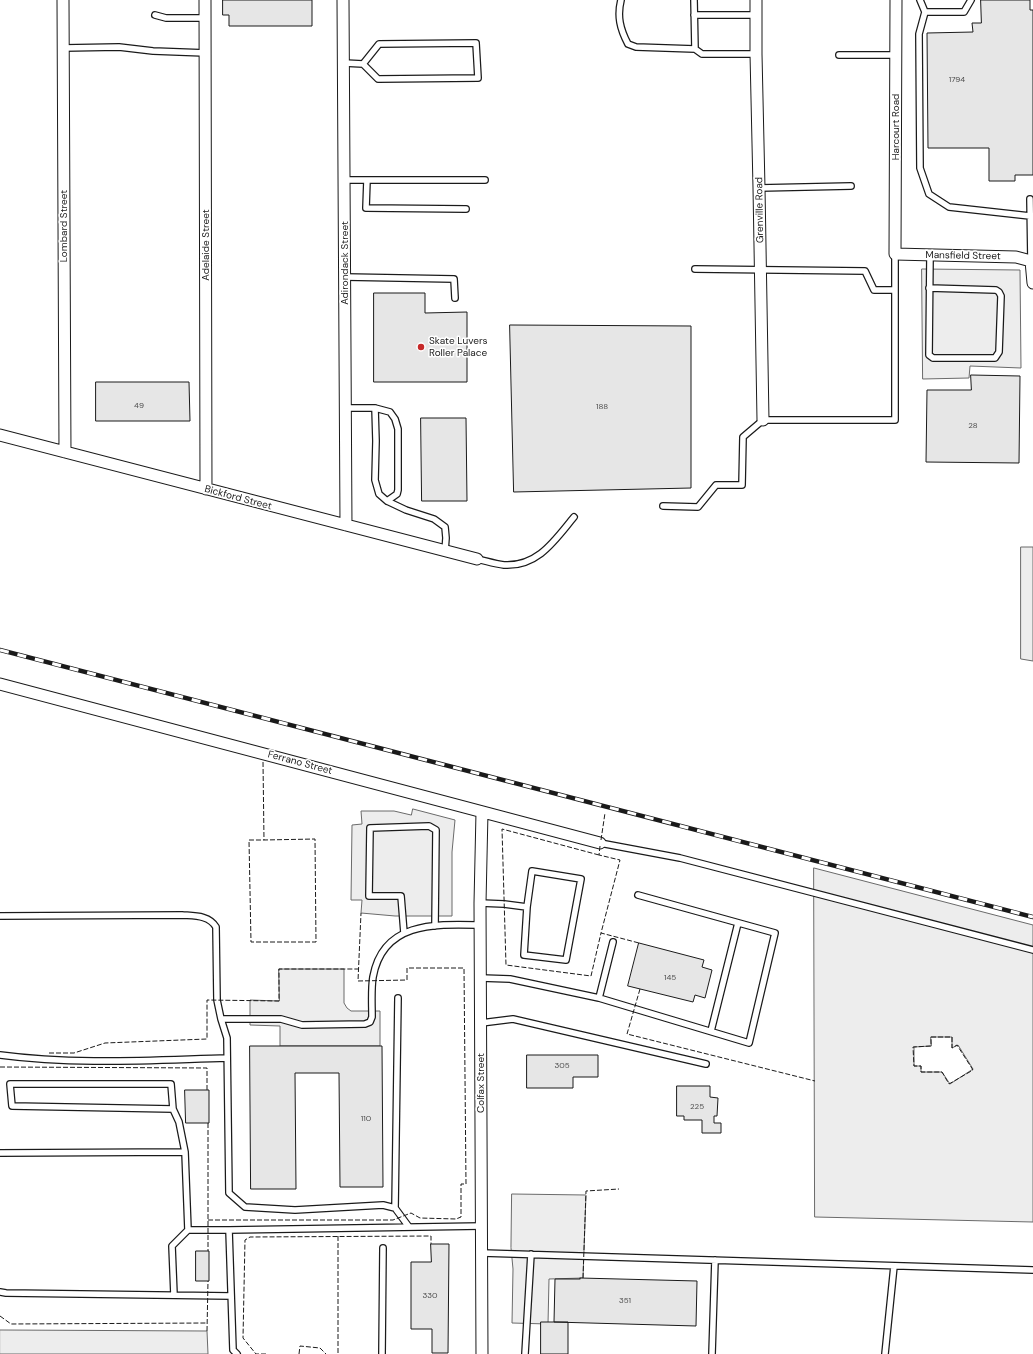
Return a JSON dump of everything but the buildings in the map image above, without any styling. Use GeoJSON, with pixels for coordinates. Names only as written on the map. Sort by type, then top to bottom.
{"type":"FeatureCollection","features":[{"type":"Feature","properties":{"kind":"street","name":"Lombard Street"},"geometry":{"type":"LineString","coordinates":[[63,0],[65,452]]}},
{"type":"Feature","properties":{"kind":"street","name":"Adelaide Street"},"geometry":{"type":"LineString","coordinates":[[205,0],[206,489]]}},
{"type":"Feature","properties":{"kind":"street","name":"Adirondack Street"},"geometry":{"type":"LineString","coordinates":[[343,0],[346,525]]}},
{"type":"Feature","properties":{"kind":"street","name":"Grenville Road"},"geometry":{"type":"LineString","coordinates":[[756,0],[763,420]]}},
{"type":"Feature","properties":{"kind":"street","name":"Harcourt Road"},"geometry":{"type":"LineString","coordinates":[[895,254],[896,0]]}},
{"type":"Feature","properties":{"kind":"street","name":"Mansfield Street"},"geometry":{"type":"LineString","coordinates":[[895,254],[1016,257],[1031,261]]}},
{"type":"Feature","properties":{"kind":"street"},"geometry":{"type":"LineString","coordinates":[[1031,261],[1033,283]]}},
{"type":"Feature","properties":{"kind":"street","name":"Bickford Street"},"geometry":{"type":"LineString","coordinates":[[0,435],[476,559]]}},
{"type":"Feature","properties":{"kind":"street","name":"Ferrano Street"},"geometry":{"type":"LineString","coordinates":[[0,684],[600,843]]}},
{"type":"Feature","properties":{"kind":"street","name":"Colfax Street"},"geometry":{"type":"LineString","coordinates":[[482,812],[480,903],[482,1354]]}},
{"type":"Feature","properties":{"kind":"lane"},"geometry":{"type":"LineString","coordinates":[[622,0],[619,10],[621,31],[628,44],[636,47],[695,49],[702,54],[756,54]]}},
{"type":"Feature","properties":{"kind":"lane"},"geometry":{"type":"LineString","coordinates":[[694,0],[695,49]]}},
{"type":"Feature","properties":{"kind":"lane"},"geometry":{"type":"LineString","coordinates":[[920,0],[925,12],[919,34],[920,168],[929,194],[949,207],[1030,216]]}},
{"type":"Feature","properties":{"kind":"lane"},"geometry":{"type":"LineString","coordinates":[[925,12],[964,12],[971,0]]}},
{"type":"Feature","properties":{"kind":"lane"},"geometry":{"type":"LineString","coordinates":[[694,14],[756,15]]}},
{"type":"Feature","properties":{"kind":"lane"},"geometry":{"type":"LineString","coordinates":[[155,15],[166,18],[205,18]]}},
{"type":"Feature","properties":{"kind":"lane"},"geometry":{"type":"LineString","coordinates":[[344,63],[363,64],[378,79],[478,78],[476,43],[379,44],[363,64]]}},
{"type":"Feature","properties":{"kind":"lane"},"geometry":{"type":"LineString","coordinates":[[64,48],[119,47],[153,51],[206,53]]}},
{"type":"Feature","properties":{"kind":"lane"},"geometry":{"type":"LineString","coordinates":[[839,55],[896,55]]}},
{"type":"Feature","properties":{"kind":"lane"},"geometry":{"type":"LineString","coordinates":[[344,180],[485,180]]}},
{"type":"Feature","properties":{"kind":"lane"},"geometry":{"type":"LineString","coordinates":[[367,180],[366,208],[466,209]]}},
{"type":"Feature","properties":{"kind":"lane"},"geometry":{"type":"LineString","coordinates":[[759,188],[851,186]]}},
{"type":"Feature","properties":{"kind":"lane"},"geometry":{"type":"LineString","coordinates":[[1030,198],[1031,261]]}},
{"type":"Feature","properties":{"kind":"lane"},"geometry":{"type":"LineString","coordinates":[[663,506],[698,507],[716,484],[742,485],[743,437],[763,420],[896,420],[895,254]]}},
{"type":"Feature","properties":{"kind":"lane"},"geometry":{"type":"LineString","coordinates":[[929,288],[996,290],[999,292],[999,352],[995,358],[932,358],[928,355],[929,288],[930,255]]}},
{"type":"Feature","properties":{"kind":"lane"},"geometry":{"type":"LineString","coordinates":[[695,269],[761,271],[865,271],[874,290],[895,290]]}},
{"type":"Feature","properties":{"kind":"lane"},"geometry":{"type":"LineString","coordinates":[[345,277],[454,279],[455,298]]}},
{"type":"Feature","properties":{"kind":"lane"},"geometry":{"type":"LineString","coordinates":[[345,408],[375,408],[390,412],[395,419],[398,429],[398,490],[397,494],[387,501]]}},
{"type":"Feature","properties":{"kind":"lane"},"geometry":{"type":"LineString","coordinates":[[375,408],[375,480],[379,494],[387,501],[406,510],[434,519],[445,527],[445,551]]}},
{"type":"Feature","properties":{"kind":"lane"},"geometry":{"type":"LineString","coordinates":[[476,559],[505,565],[527,562],[549,548],[574,517]]}},
{"type":"Feature","properties":{"kind":"lane"},"geometry":{"type":"LineString","coordinates":[[404,933],[401,896],[369,896],[370,828],[429,826],[436,830],[435,926]]}},
{"type":"Feature","properties":{"kind":"lane"},"geometry":{"type":"LineString","coordinates":[[600,843],[680,858],[1033,950]]}},
{"type":"Feature","properties":{"kind":"lane"},"geometry":{"type":"LineString","coordinates":[[532,871],[581,879],[566,960],[524,955],[527,906],[532,871]]}},
{"type":"Feature","properties":{"kind":"lane"},"geometry":{"type":"LineString","coordinates":[[481,978],[510,979],[599,998],[749,1043],[775,933],[638,895]]}},
{"type":"Feature","properties":{"kind":"lane"},"geometry":{"type":"LineString","coordinates":[[480,903],[527,906]]}},
{"type":"Feature","properties":{"kind":"lane"},"geometry":{"type":"LineString","coordinates":[[0,916],[182,915],[200,917],[213,921],[216,927],[217,1000],[227,1038],[229,1192],[245,1207],[295,1210],[383,1205],[395,1208]]}},
{"type":"Feature","properties":{"kind":"lane"},"geometry":{"type":"LineString","coordinates":[[711,1031],[738,923]]}},
{"type":"Feature","properties":{"kind":"lane"},"geometry":{"type":"LineString","coordinates":[[221,1019],[281,1019],[302,1025],[365,1024],[370,1022],[372,1017],[373,977],[382,952],[393,939],[404,933],[445,924],[480,926]]}},
{"type":"Feature","properties":{"kind":"lane"},"geometry":{"type":"LineString","coordinates":[[599,998],[613,942]]}},
{"type":"Feature","properties":{"kind":"lane"},"geometry":{"type":"LineString","coordinates":[[398,998],[395,1208],[408,1227]]}},
{"type":"Feature","properties":{"kind":"lane"},"geometry":{"type":"LineString","coordinates":[[481,1023],[513,1019],[706,1064]]}},
{"type":"Feature","properties":{"kind":"lane"},"geometry":{"type":"LineString","coordinates":[[0,1055],[83,1062],[227,1058]]}},
{"type":"Feature","properties":{"kind":"lane"},"geometry":{"type":"LineString","coordinates":[[173,1109],[12,1106],[10,1084],[172,1084],[173,1109],[179,1122],[185,1152],[188,1230]]}},
{"type":"Feature","properties":{"kind":"lane"},"geometry":{"type":"LineString","coordinates":[[0,1153],[185,1152]]}},
{"type":"Feature","properties":{"kind":"lane"},"geometry":{"type":"LineString","coordinates":[[174,1295],[172,1246],[188,1230],[482,1226]]}},
{"type":"Feature","properties":{"kind":"lane"},"geometry":{"type":"LineString","coordinates":[[229,1230],[233,1350],[237,1354]]}},
{"type":"Feature","properties":{"kind":"lane"},"geometry":{"type":"LineString","coordinates":[[382,1354],[383,1248]]}},
{"type":"Feature","properties":{"kind":"lane"},"geometry":{"type":"LineString","coordinates":[[482,1253],[1033,1270]]}},
{"type":"Feature","properties":{"kind":"lane"},"geometry":{"type":"LineString","coordinates":[[525,1354],[531,1254]]}},
{"type":"Feature","properties":{"kind":"lane"},"geometry":{"type":"LineString","coordinates":[[712,1354],[715,1260]]}},
{"type":"Feature","properties":{"kind":"lane"},"geometry":{"type":"LineString","coordinates":[[885,1354],[894,1266]]}},
{"type":"Feature","properties":{"kind":"lane"},"geometry":{"type":"LineString","coordinates":[[0,1292],[231,1296]]}},
{"type":"Feature","properties":{"kind":"shaded area"},"geometry":{"type":"Polygon","coordinates":[[[922,269],[1020,270],[1021,368],[970,366],[969,378],[923,379],[922,269]]]}},
{"type":"Feature","properties":{"kind":"shaded area"},"geometry":{"type":"Polygon","coordinates":[[[1021,547],[1033,547],[1033,661],[1021,659],[1021,547]]]}},
{"type":"Feature","properties":{"kind":"shaded area"},"geometry":{"type":"Polygon","coordinates":[[[413,809],[455,820],[452,852],[452,916],[395,916],[361,913],[362,900],[351,900],[352,825],[362,824],[361,811],[394,811],[411,815],[413,809]]]}},
{"type":"Feature","properties":{"kind":"shaded area"},"geometry":{"type":"Polygon","coordinates":[[[814,868],[1033,925],[1033,1222],[815,1217],[814,868]],[[931,1037],[931,1046],[914,1047],[914,1066],[921,1066],[921,1072],[942,1072],[950,1084],[973,1069],[958,1045],[952,1048],[952,1037],[931,1037]]]}},
{"type":"Feature","properties":{"kind":"shaded area"},"geometry":{"type":"Polygon","coordinates":[[[279,969],[344,969],[344,1003],[347,1008],[351,1011],[380,1011],[380,1046],[280,1046],[280,1026],[250,1025],[250,1000],[279,1001],[279,969]]]}},
{"type":"Feature","properties":{"kind":"shaded area"},"geometry":{"type":"Polygon","coordinates":[[[512,1194],[586,1195],[583,1278],[549,1279],[548,1324],[512,1323],[512,1194]]]}},
{"type":"Feature","properties":{"kind":"shaded area"},"geometry":{"type":"Polygon","coordinates":[[[0,1330],[207,1331],[208,1354],[0,1354],[0,1330]]]}},
{"type":"Feature","properties":{"kind":"railway"},"geometry":{"type":"LineString","coordinates":[[0,650],[1033,917]]}},
{"type":"Feature","properties":{"kind":"fence"},"geometry":{"type":"LineString","coordinates":[[263,762],[264,840],[315,839],[316,942],[251,942],[249,840],[264,840]]}},
{"type":"Feature","properties":{"kind":"fence"},"geometry":{"type":"LineString","coordinates":[[601,840],[605,813]]}},
{"type":"Feature","properties":{"kind":"fence"},"geometry":{"type":"LineString","coordinates":[[599,855],[502,829],[506,965],[591,976],[601,933]]}},
{"type":"Feature","properties":{"kind":"fence"},"geometry":{"type":"LineString","coordinates":[[600,846],[599,855],[620,860],[601,933],[639,943]]}},
{"type":"Feature","properties":{"kind":"fence"},"geometry":{"type":"LineString","coordinates":[[208,1220],[393,1220],[411,1213],[420,1218],[456,1219],[461,1217],[461,1184],[466,1184],[464,968],[407,968],[407,980],[358,981],[361,913]]}},
{"type":"Feature","properties":{"kind":"fence"},"geometry":{"type":"LineString","coordinates":[[49,1053],[74,1053],[105,1043],[207,1039],[207,1000],[279,1001],[279,969],[359,969]]}},
{"type":"Feature","properties":{"kind":"fence"},"geometry":{"type":"LineString","coordinates":[[640,989],[627,1034],[815,1081]]}},
{"type":"Feature","properties":{"kind":"fence"},"geometry":{"type":"LineString","coordinates":[[931,1037],[952,1037],[952,1048],[957,1045],[973,1070],[949,1084],[942,1072],[921,1072],[921,1066],[914,1066],[913,1047],[931,1046],[931,1037]]}},
{"type":"Feature","properties":{"kind":"fence"},"geometry":{"type":"LineString","coordinates":[[0,1067],[207,1068],[207,1090]]}},
{"type":"Feature","properties":{"kind":"fence"},"geometry":{"type":"LineString","coordinates":[[208,1123],[208,1251]]}},
{"type":"Feature","properties":{"kind":"fence"},"geometry":{"type":"LineString","coordinates":[[583,1278],[586,1191],[619,1189]]}},
{"type":"Feature","properties":{"kind":"fence"},"geometry":{"type":"LineString","coordinates":[[338,1236],[338,1354]]}},
{"type":"Feature","properties":{"kind":"fence"},"geometry":{"type":"LineString","coordinates":[[266,1354],[256,1354],[243,1338],[245,1240],[250,1237],[431,1236],[431,1244]]}},
{"type":"Feature","properties":{"kind":"fence"},"geometry":{"type":"LineString","coordinates":[[207,1331],[208,1281]]}},
{"type":"Feature","properties":{"kind":"fence"},"geometry":{"type":"LineString","coordinates":[[0,1316],[11,1324],[207,1323]]}},
{"type":"Feature","properties":{"kind":"fence"},"geometry":{"type":"LineString","coordinates":[[299,1354],[300,1346],[320,1348],[326,1354]]}},
{"type":"Feature","properties":{"kind":"place","name":"Skate Luvers Roller Palace"},"geometry":{"type":"Point","coordinates":[421,347]}}]}
